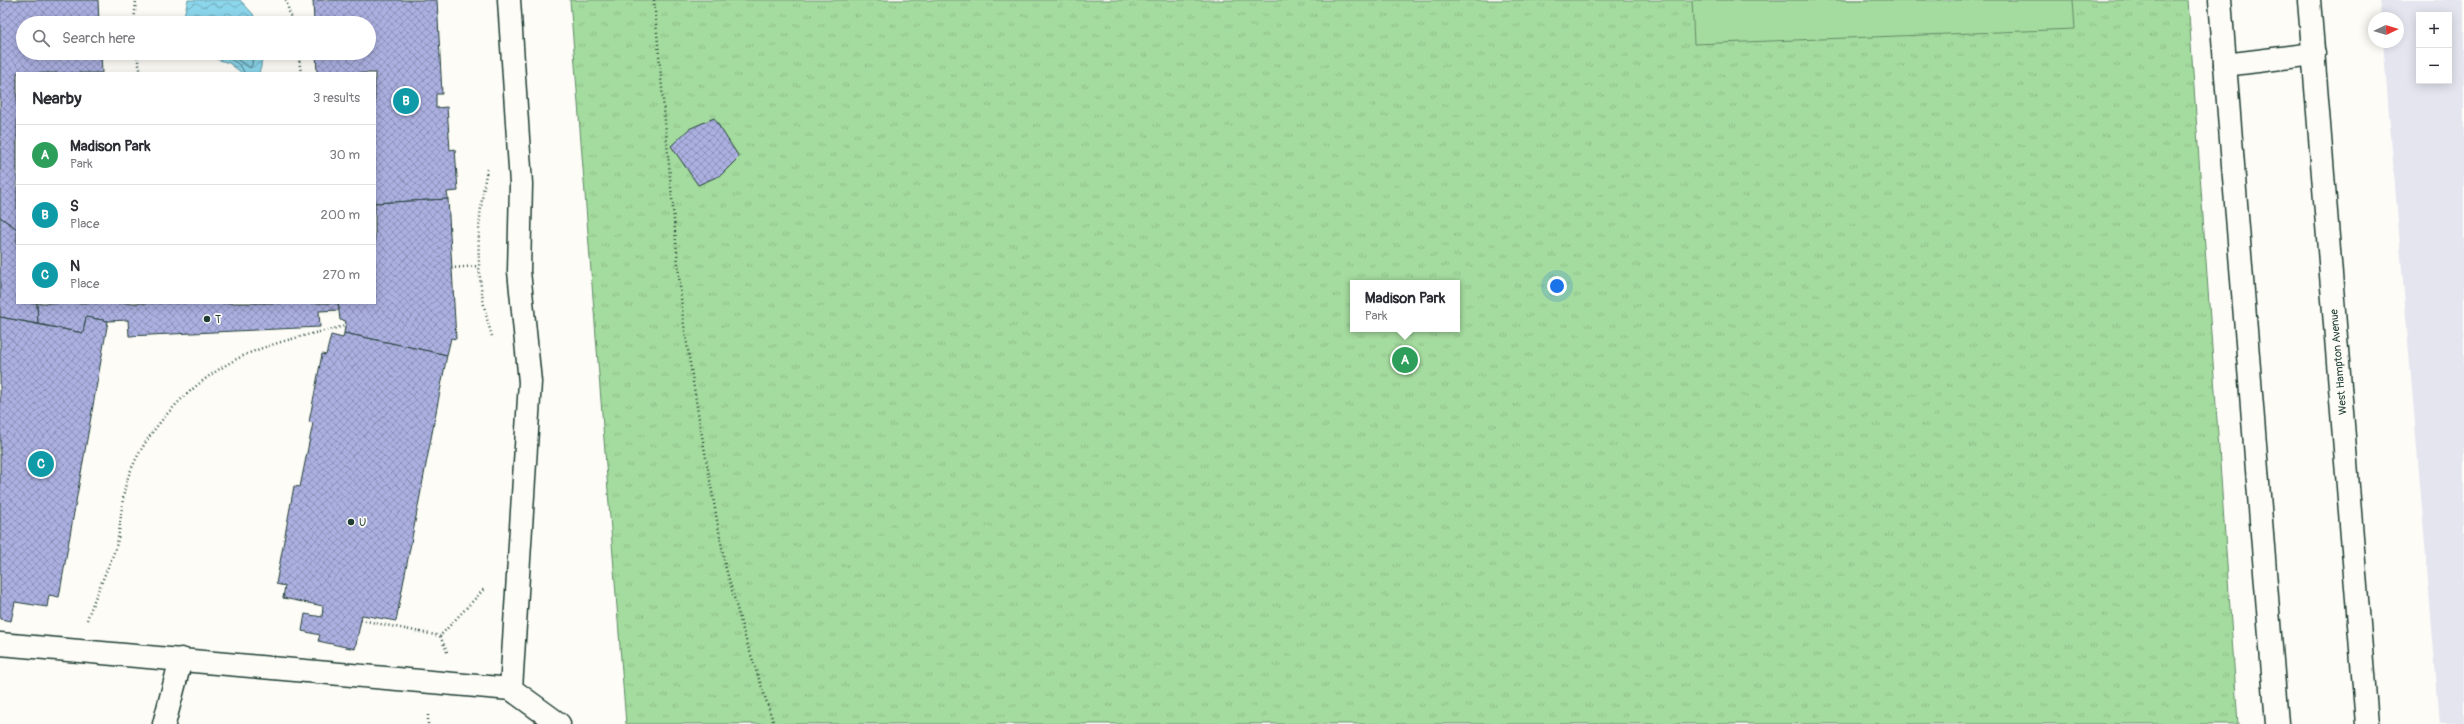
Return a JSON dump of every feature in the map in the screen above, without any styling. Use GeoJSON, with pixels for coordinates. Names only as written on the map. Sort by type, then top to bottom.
{"type":"FeatureCollection","features":[{"type":"Feature","properties":{"kind":"main road"},"geometry":{"type":"LineString","coordinates":[[509,0],[521,184],[520,271],[530,382],[511,689]]}},
{"type":"Feature","properties":{"kind":"main road"},"geometry":{"type":"LineString","coordinates":[[2220,0],[2276,724]]}},
{"type":"Feature","properties":{"kind":"main road","name":"West Hampton Avenue"},"geometry":{"type":"LineString","coordinates":[[2309,0],[2367,724]]}},
{"type":"Feature","properties":{"kind":"main road"},"geometry":{"type":"LineString","coordinates":[[2225,65],[2314,54]]}},
{"type":"Feature","properties":{"kind":"main road"},"geometry":{"type":"LineString","coordinates":[[0,644],[511,689],[557,721],[559,724]]}},
{"type":"Feature","properties":{"kind":"main road"},"geometry":{"type":"LineString","coordinates":[[164,724],[181,659]]}},
{"type":"Feature","properties":{"kind":"path"},"geometry":{"type":"LineString","coordinates":[[135,16],[136,0]]}},
{"type":"Feature","properties":{"kind":"path"},"geometry":{"type":"LineString","coordinates":[[286,0],[290,16]]}},
{"type":"Feature","properties":{"kind":"path"},"geometry":{"type":"LineString","coordinates":[[654,0],[683,319],[698,413],[725,565],[745,637],[774,724]]}},
{"type":"Feature","properties":{"kind":"path"},"geometry":{"type":"LineString","coordinates":[[138,60],[141,72]]}},
{"type":"Feature","properties":{"kind":"path"},"geometry":{"type":"LineString","coordinates":[[299,60],[301,72]]}},
{"type":"Feature","properties":{"kind":"path"},"geometry":{"type":"LineString","coordinates":[[487,165],[480,220],[478,266],[480,292],[494,341]]}},
{"type":"Feature","properties":{"kind":"path"},"geometry":{"type":"LineString","coordinates":[[452,268],[478,266]]}},
{"type":"Feature","properties":{"kind":"path"},"geometry":{"type":"LineString","coordinates":[[86,626],[95,596],[115,548],[122,497],[131,469],[172,409],[202,382],[233,360],[290,340],[346,326]]}},
{"type":"Feature","properties":{"kind":"path"},"geometry":{"type":"LineString","coordinates":[[440,636],[490,583]]}},
{"type":"Feature","properties":{"kind":"path"},"geometry":{"type":"LineString","coordinates":[[361,620],[440,636]]}},
{"type":"Feature","properties":{"kind":"path"},"geometry":{"type":"LineString","coordinates":[[440,636],[449,659]]}},
{"type":"Feature","properties":{"kind":"shaded area"},"geometry":{"type":"Polygon","coordinates":[[[2379,0],[2464,0],[2464,724],[2440,724],[2384,48],[2404,48],[2404,12],[2380,12],[2379,0]]]}},
{"type":"Feature","properties":{"kind":"green space"},"geometry":{"type":"Polygon","coordinates":[[[570,0],[2188,0],[2238,724],[626,724],[570,0]]]}},
{"type":"Feature","properties":{"kind":"green space"},"geometry":{"type":"Polygon","coordinates":[[[1692,0],[2073,0],[2075,29],[1694,44],[1692,0]]]}},
{"type":"Feature","properties":{"kind":"water"},"geometry":{"type":"Polygon","coordinates":[[[188,0],[240,0],[254,16],[184,16],[188,0]]]}},
{"type":"Feature","properties":{"kind":"water"},"geometry":{"type":"Polygon","coordinates":[[[220,60],[262,60],[259,72],[241,72],[229,63],[220,60]]]}},
{"type":"Feature","properties":{"kind":"building"},"geometry":{"type":"Polygon","coordinates":[[[0,0],[98,0],[99,16],[16,16],[16,60],[101,60],[102,72],[16,72],[16,228],[0,217],[0,0]]]}},
{"type":"Feature","properties":{"kind":"building"},"geometry":{"type":"Polygon","coordinates":[[[313,0],[437,0],[442,94],[436,94],[436,108],[447,107],[450,150],[455,149],[458,191],[447,192],[448,199],[376,203],[376,72],[317,72],[316,60],[376,60],[376,16],[314,16],[313,0]]]}},
{"type":"Feature","properties":{"kind":"building"},"geometry":{"type":"Polygon","coordinates":[[[714,118],[739,157],[721,175],[698,185],[671,146],[689,129],[714,118]]]}},
{"type":"Feature","properties":{"kind":"building"},"geometry":{"type":"Polygon","coordinates":[[[448,199],[456,339],[451,338],[447,355],[344,333],[346,321],[340,320],[338,304],[376,304],[376,203],[448,199]]]}},
{"type":"Feature","properties":{"kind":"building"},"geometry":{"type":"Polygon","coordinates":[[[0,217],[16,228],[16,304],[37,304],[38,324],[0,317],[0,217]]]}},
{"type":"Feature","properties":{"kind":"building","name":"T"},"geometry":{"type":"Polygon","coordinates":[[[37,304],[338,304],[339,310],[319,311],[320,327],[129,336],[128,320],[108,321],[86,317],[83,333],[38,324],[37,304]]]}},
{"type":"Feature","properties":{"kind":"building"},"geometry":{"type":"Polygon","coordinates":[[[0,317],[83,333],[86,317],[108,321],[59,597],[49,595],[47,607],[15,602],[11,621],[0,619],[0,317]]]}},
{"type":"Feature","properties":{"kind":"building","name":"U"},"geometry":{"type":"Polygon","coordinates":[[[344,333],[447,355],[396,621],[362,615],[355,649],[318,641],[320,635],[302,631],[305,614],[322,617],[323,606],[283,598],[285,586],[276,584],[294,486],[300,487],[313,423],[309,422],[322,354],[326,355],[331,335],[343,338],[344,333]]]}},
{"type":"Feature","properties":{"kind":"place","name":"S"},"geometry":{"type":"Point","coordinates":[406,101]}},
{"type":"Feature","properties":{"kind":"place","name":"T"},"geometry":{"type":"Point","coordinates":[207,319]}},
{"type":"Feature","properties":{"kind":"place","name":"Madison Park"},"geometry":{"type":"Point","coordinates":[1405,360]}},
{"type":"Feature","properties":{"kind":"place","name":"N"},"geometry":{"type":"Point","coordinates":[41,464]}},
{"type":"Feature","properties":{"kind":"place","name":"U"},"geometry":{"type":"Point","coordinates":[351,522]}}]}
